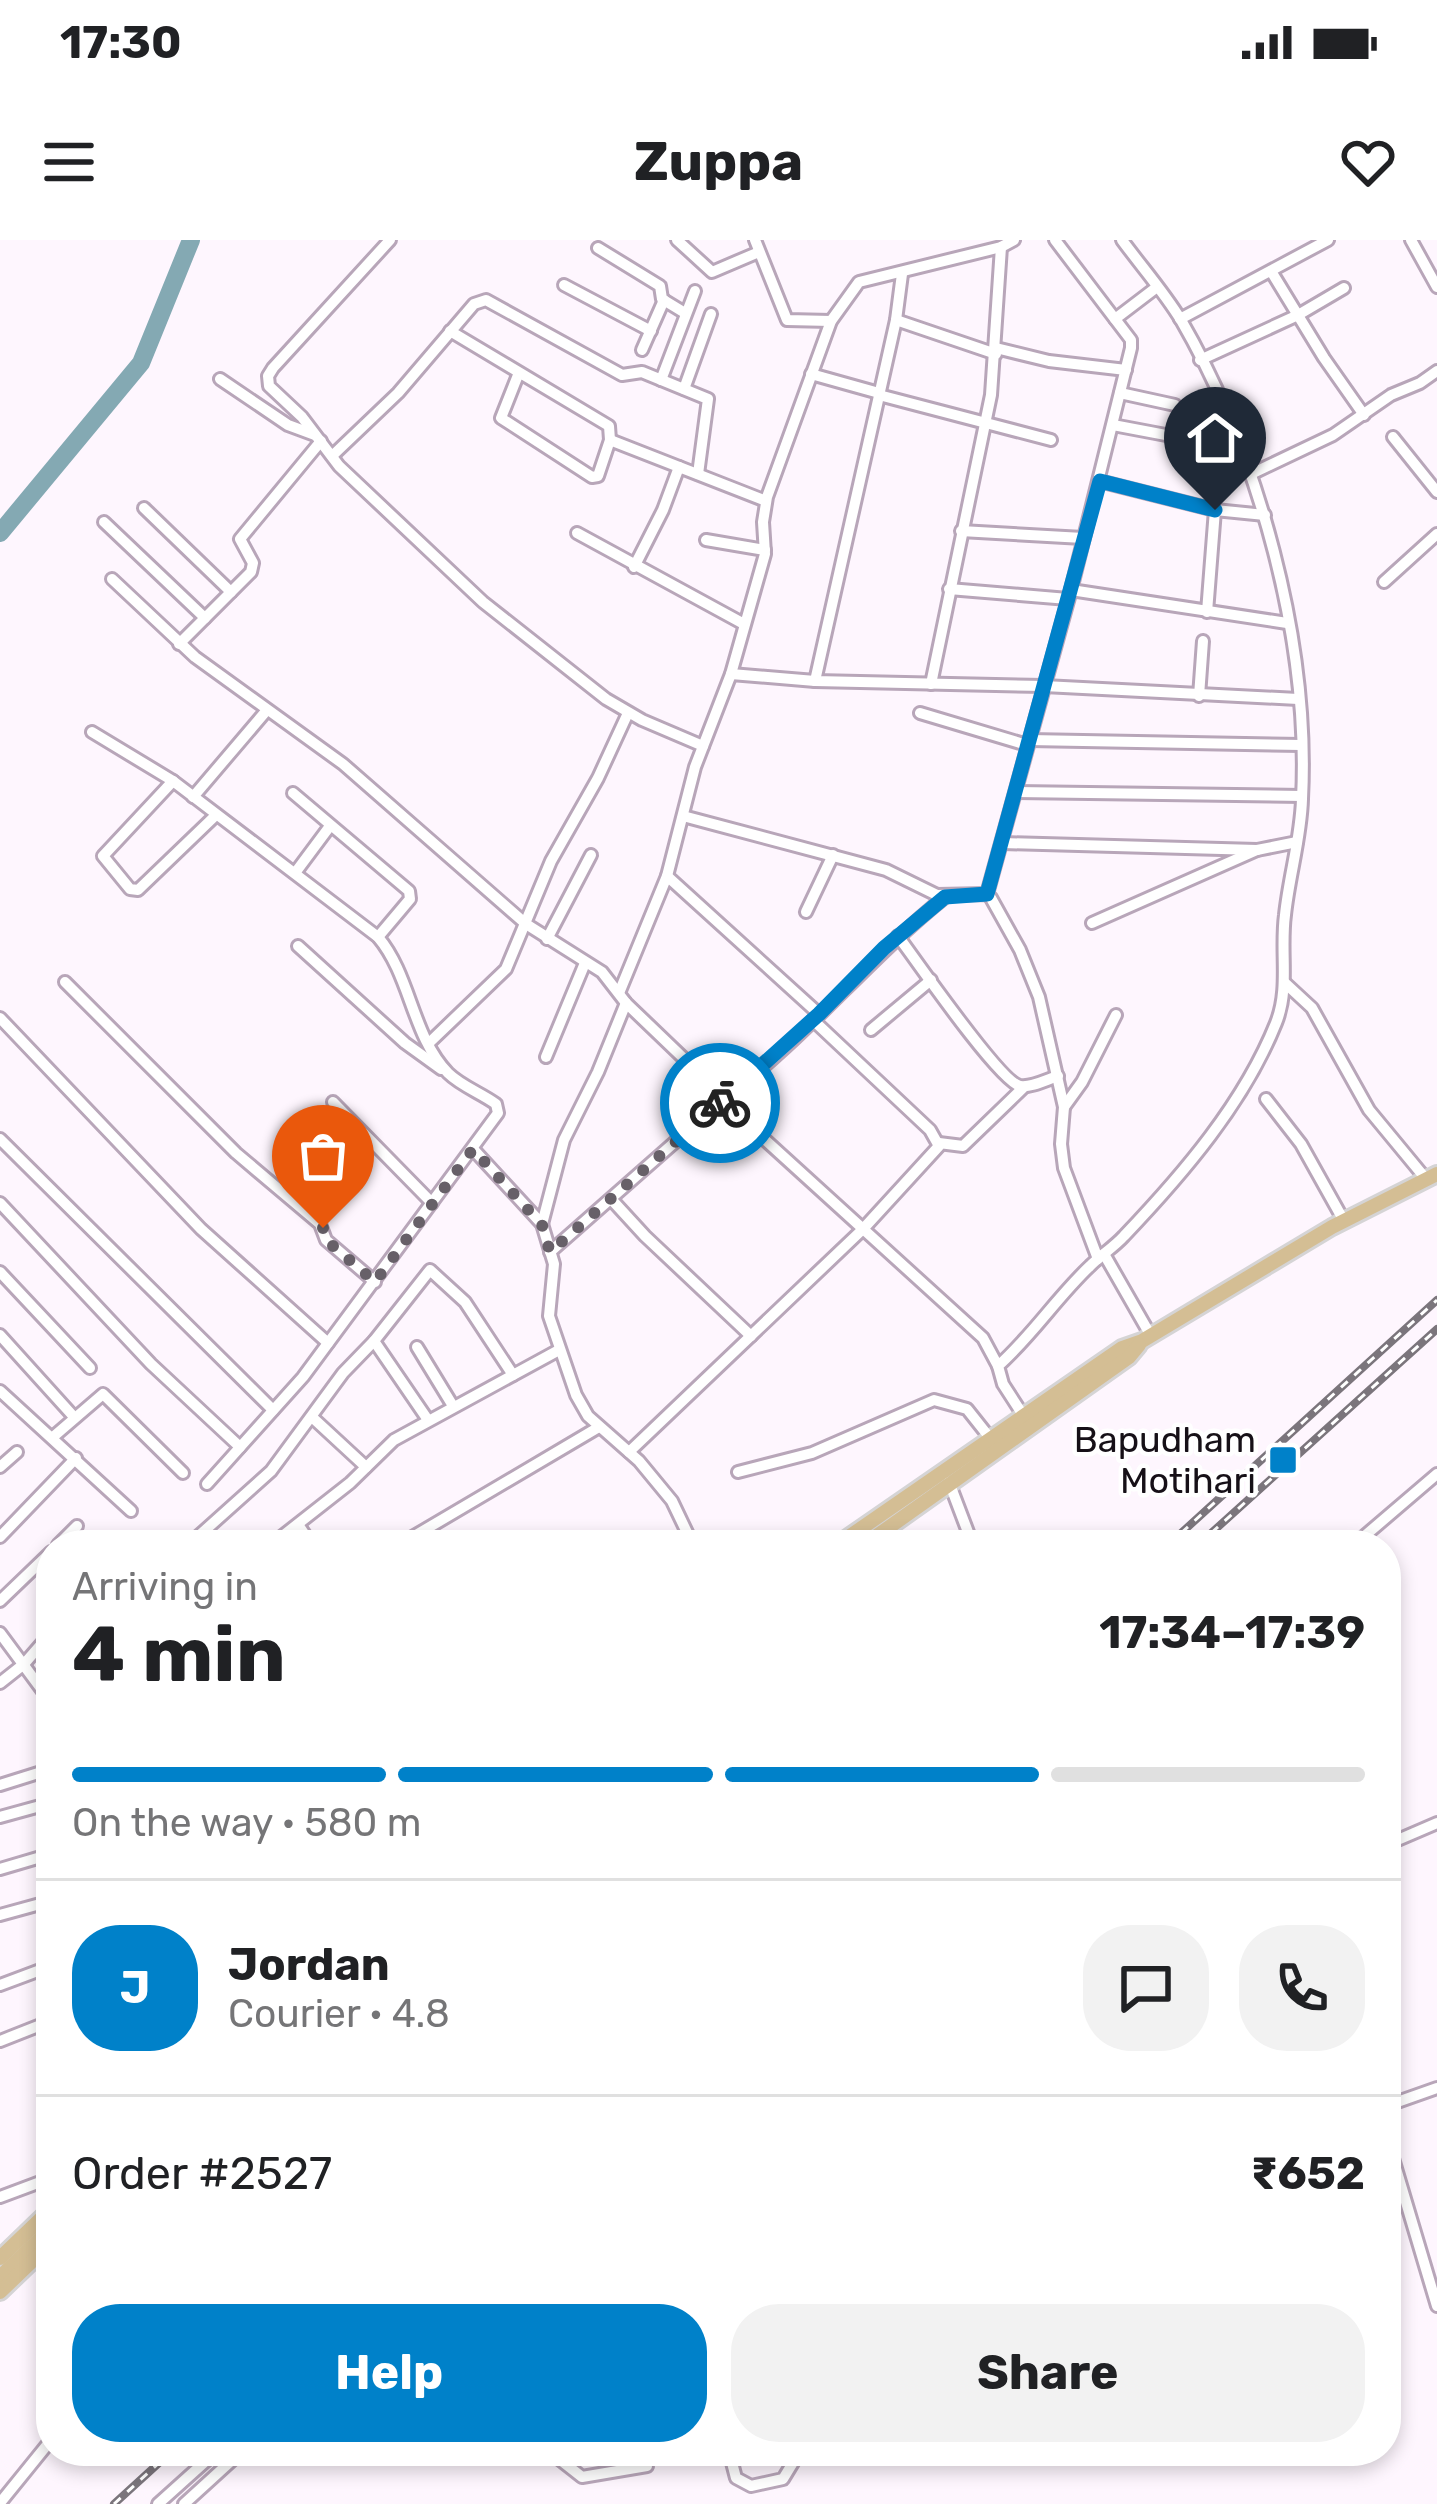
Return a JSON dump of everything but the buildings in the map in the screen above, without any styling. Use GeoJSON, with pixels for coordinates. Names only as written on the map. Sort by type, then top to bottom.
{"type":"FeatureCollection","features":[{"type":"Feature","properties":{"kind":"main road"},"geometry":{"type":"LineString","coordinates":[[864,1530],[1122,1348],[1146,1339],[1344,1221],[1432,1177]]}},
{"type":"Feature","properties":{"kind":"main road"},"geometry":{"type":"LineString","coordinates":[[885,1530],[1129,1357],[1146,1339]]}},
{"type":"Feature","properties":{"kind":"main road"},"geometry":{"type":"LineString","coordinates":[[0,2258],[36,2224]]}},
{"type":"Feature","properties":{"kind":"main road"},"geometry":{"type":"LineString","coordinates":[[0,2277],[36,2242]]}},
{"type":"Feature","properties":{"kind":"main road"},"geometry":{"type":"LineString","coordinates":[[0,2292],[36,2257]]}},
{"type":"Feature","properties":{"kind":"street"},"geometry":{"type":"LineString","coordinates":[[390,240],[268,376],[269,386],[332,456],[483,602],[628,713],[703,746]]}},
{"type":"Feature","properties":{"kind":"street"},"geometry":{"type":"LineString","coordinates":[[677,240],[712,272],[757,246],[787,320],[831,321]]}},
{"type":"Feature","properties":{"kind":"street"},"geometry":{"type":"LineString","coordinates":[[1055,240],[1132,344],[1070,595],[987,894],[1030,973],[1064,1107],[1064,1168],[1101,1257],[1146,1339]]}},
{"type":"Feature","properties":{"kind":"street"},"geometry":{"type":"LineString","coordinates":[[998,1366],[1189,1163],[1229,1109],[1271,1034],[1285,983],[1285,914],[1302,796],[1301,745],[1287,623],[1265,515],[1238,437],[1180,319],[1121,240]]}},
{"type":"Feature","properties":{"kind":"street"},"geometry":{"type":"LineString","coordinates":[[1180,319],[1328,240]]}},
{"type":"Feature","properties":{"kind":"street"},"geometry":{"type":"LineString","coordinates":[[1412,240],[1437,286]]}},
{"type":"Feature","properties":{"kind":"street"},"geometry":{"type":"LineString","coordinates":[[542,1225],[564,1140],[598,1072],[667,876],[765,550],[766,501],[831,321],[859,282],[1010,242],[985,423],[931,684]]}},
{"type":"Feature","properties":{"kind":"street"},"geometry":{"type":"LineString","coordinates":[[598,248],[660,286],[664,300],[642,350]]}},
{"type":"Feature","properties":{"kind":"street"},"geometry":{"type":"LineString","coordinates":[[1271,271],[1364,415]]}},
{"type":"Feature","properties":{"kind":"street"},"geometry":{"type":"LineString","coordinates":[[815,681],[896,320],[902,274]]}},
{"type":"Feature","properties":{"kind":"street"},"geometry":{"type":"LineString","coordinates":[[564,284],[651,331]]}},
{"type":"Feature","properties":{"kind":"street"},"geometry":{"type":"LineString","coordinates":[[1115,319],[1156,287]]}},
{"type":"Feature","properties":{"kind":"street"},"geometry":{"type":"LineString","coordinates":[[1200,360],[1344,289]]}},
{"type":"Feature","properties":{"kind":"street"},"geometry":{"type":"LineString","coordinates":[[661,380],[694,291]]}},
{"type":"Feature","properties":{"kind":"street"},"geometry":{"type":"LineString","coordinates":[[332,456],[387,404],[474,304],[486,300],[622,376],[638,372],[710,404],[698,474]]}},
{"type":"Feature","properties":{"kind":"street"},"geometry":{"type":"LineString","coordinates":[[664,300],[685,313]]}},
{"type":"Feature","properties":{"kind":"street"},"geometry":{"type":"LineString","coordinates":[[684,389],[711,314]]}},
{"type":"Feature","properties":{"kind":"street"},"geometry":{"type":"LineString","coordinates":[[896,320],[996,351],[1126,370]]}},
{"type":"Feature","properties":{"kind":"street"},"geometry":{"type":"LineString","coordinates":[[450,332],[605,423],[610,440],[598,475],[593,478],[501,418],[518,375]]}},
{"type":"Feature","properties":{"kind":"street"},"geometry":{"type":"LineString","coordinates":[[1251,474],[1317,444],[1437,370]]}},
{"type":"Feature","properties":{"kind":"street"},"geometry":{"type":"LineString","coordinates":[[811,374],[1051,440]]}},
{"type":"Feature","properties":{"kind":"street"},"geometry":{"type":"LineString","coordinates":[[220,379],[280,420],[320,439]]}},
{"type":"Feature","properties":{"kind":"street"},"geometry":{"type":"LineString","coordinates":[[1120,393],[1175,405]]}},
{"type":"Feature","properties":{"kind":"street"},"geometry":{"type":"LineString","coordinates":[[1113,425],[1187,439]]}},
{"type":"Feature","properties":{"kind":"street"},"geometry":{"type":"LineString","coordinates":[[1393,437],[1437,492]]}},
{"type":"Feature","properties":{"kind":"street"},"geometry":{"type":"LineString","coordinates":[[179,644],[253,566],[241,537],[320,439]]}},
{"type":"Feature","properties":{"kind":"street"},"geometry":{"type":"LineString","coordinates":[[610,440],[766,501]]}},
{"type":"Feature","properties":{"kind":"street"},"geometry":{"type":"LineString","coordinates":[[634,567],[679,467]]}},
{"type":"Feature","properties":{"kind":"street"},"geometry":{"type":"LineString","coordinates":[[1100,481],[1215,510],[1265,515]]}},
{"type":"Feature","properties":{"kind":"street"},"geometry":{"type":"LineString","coordinates":[[144,508],[231,592]]}},
{"type":"Feature","properties":{"kind":"street"},"geometry":{"type":"LineString","coordinates":[[1207,612],[1215,510]]}},
{"type":"Feature","properties":{"kind":"street"},"geometry":{"type":"LineString","coordinates":[[104,522],[206,618]]}},
{"type":"Feature","properties":{"kind":"street"},"geometry":{"type":"LineString","coordinates":[[961,531],[1083,538]]}},
{"type":"Feature","properties":{"kind":"street"},"geometry":{"type":"LineString","coordinates":[[577,533],[744,624]]}},
{"type":"Feature","properties":{"kind":"street"},"geometry":{"type":"LineString","coordinates":[[1384,582],[1437,534]]}},
{"type":"Feature","properties":{"kind":"street"},"geometry":{"type":"LineString","coordinates":[[706,540],[765,550]]}},
{"type":"Feature","properties":{"kind":"street"},"geometry":{"type":"LineString","coordinates":[[112,579],[179,644],[355,773],[526,924],[602,972],[763,1138],[982,1338],[1023,1415]]}},
{"type":"Feature","properties":{"kind":"street"},"geometry":{"type":"LineString","coordinates":[[949,589],[1070,595],[1287,623]]}},
{"type":"Feature","properties":{"kind":"street"},"geometry":{"type":"LineString","coordinates":[[1199,696],[1203,641]]}},
{"type":"Feature","properties":{"kind":"street"},"geometry":{"type":"LineString","coordinates":[[731,674],[1298,699]]}},
{"type":"Feature","properties":{"kind":"street"},"geometry":{"type":"LineString","coordinates":[[193,797],[267,710]]}},
{"type":"Feature","properties":{"kind":"street"},"geometry":{"type":"LineString","coordinates":[[430,1042],[500,977],[551,861],[628,713]]}},
{"type":"Feature","properties":{"kind":"street"},"geometry":{"type":"LineString","coordinates":[[920,713],[1028,742],[1301,745]]}},
{"type":"Feature","properties":{"kind":"street"},"geometry":{"type":"LineString","coordinates":[[92,732],[173,781],[378,937],[394,959],[448,1072]]}},
{"type":"Feature","properties":{"kind":"street"},"geometry":{"type":"LineString","coordinates":[[173,781],[104,856],[130,889],[138,890],[216,814]]}},
{"type":"Feature","properties":{"kind":"street"},"geometry":{"type":"LineString","coordinates":[[292,793],[411,894],[378,937]]}},
{"type":"Feature","properties":{"kind":"street"},"geometry":{"type":"LineString","coordinates":[[1016,793],[1302,796]]}},
{"type":"Feature","properties":{"kind":"street"},"geometry":{"type":"LineString","coordinates":[[683,816],[893,872],[945,897],[987,894]]}},
{"type":"Feature","properties":{"kind":"street"},"geometry":{"type":"LineString","coordinates":[[295,873],[330,826]]}},
{"type":"Feature","properties":{"kind":"street"},"geometry":{"type":"LineString","coordinates":[[1092,923],[1257,850],[1297,842]]}},
{"type":"Feature","properties":{"kind":"street"},"geometry":{"type":"LineString","coordinates":[[1003,843],[1257,850]]}},
{"type":"Feature","properties":{"kind":"street"},"geometry":{"type":"LineString","coordinates":[[547,939],[590,855]]}},
{"type":"Feature","properties":{"kind":"street"},"geometry":{"type":"LineString","coordinates":[[806,912],[832,856]]}},
{"type":"Feature","properties":{"kind":"street"},"geometry":{"type":"LineString","coordinates":[[667,876],[816,1017],[939,1143],[963,1146],[1025,1086],[1058,1076]]}},
{"type":"Feature","properties":{"kind":"street"},"geometry":{"type":"LineString","coordinates":[[550,1252],[945,897]]}},
{"type":"Feature","properties":{"kind":"street"},"geometry":{"type":"LineString","coordinates":[[898,935],[992,1058],[1012,1081],[1025,1086]]}},
{"type":"Feature","properties":{"kind":"street"},"geometry":{"type":"LineString","coordinates":[[208,1484],[328,1343],[498,1112],[496,1104],[405,1042],[298,946]]}},
{"type":"Feature","properties":{"kind":"street"},"geometry":{"type":"LineString","coordinates":[[546,1057],[585,963]]}},
{"type":"Feature","properties":{"kind":"street"},"geometry":{"type":"LineString","coordinates":[[871,1030],[931,980]]}},
{"type":"Feature","properties":{"kind":"street"},"geometry":{"type":"LineString","coordinates":[[65,982],[236,1153],[320,1224],[326,1240],[375,1282]]}},
{"type":"Feature","properties":{"kind":"street"},"geometry":{"type":"LineString","coordinates":[[1285,983],[1312,1008],[1369,1110],[1432,1177]]}},
{"type":"Feature","properties":{"kind":"street"},"geometry":{"type":"LineString","coordinates":[[1064,1107],[1082,1082],[1115,1015]]}},
{"type":"Feature","properties":{"kind":"street"},"geometry":{"type":"LineString","coordinates":[[0,1018],[202,1229],[328,1343]]}},
{"type":"Feature","properties":{"kind":"street"},"geometry":{"type":"LineString","coordinates":[[1266,1099],[1301,1144],[1344,1221]]}},
{"type":"Feature","properties":{"kind":"street"},"geometry":{"type":"LineString","coordinates":[[332,1102],[432,1203]]}},
{"type":"Feature","properties":{"kind":"street"},"geometry":{"type":"LineString","coordinates":[[0,1139],[274,1410]]}},
{"type":"Feature","properties":{"kind":"street"},"geometry":{"type":"LineString","coordinates":[[629,1452],[863,1229],[939,1143]]}},
{"type":"Feature","properties":{"kind":"street"},"geometry":{"type":"LineString","coordinates":[[473,1149],[542,1225],[554,1264],[549,1316],[576,1395],[598,1427],[629,1452],[672,1501],[686,1530]]}},
{"type":"Feature","properties":{"kind":"street"},"geometry":{"type":"LineString","coordinates":[[612,1200],[751,1336]]}},
{"type":"Feature","properties":{"kind":"street"},"geometry":{"type":"LineString","coordinates":[[0,1203],[152,1364],[240,1447]]}},
{"type":"Feature","properties":{"kind":"street"},"geometry":{"type":"LineString","coordinates":[[206,1530],[263,1480],[343,1373],[432,1269],[465,1302],[513,1375]]}},
{"type":"Feature","properties":{"kind":"street"},"geometry":{"type":"LineString","coordinates":[[0,1272],[90,1368]]}},
{"type":"Feature","properties":{"kind":"street"},"geometry":{"type":"LineString","coordinates":[[0,1335],[74,1417]]}},
{"type":"Feature","properties":{"kind":"street"},"geometry":{"type":"LineString","coordinates":[[374,1341],[428,1420]]}},
{"type":"Feature","properties":{"kind":"street"},"geometry":{"type":"LineString","coordinates":[[417,1347],[453,1406]]}},
{"type":"Feature","properties":{"kind":"street"},"geometry":{"type":"LineString","coordinates":[[293,1530],[386,1446],[559,1350]]}},
{"type":"Feature","properties":{"kind":"street"},"geometry":{"type":"LineString","coordinates":[[0,1390],[131,1511]]}},
{"type":"Feature","properties":{"kind":"street"},"geometry":{"type":"LineString","coordinates":[[53,1437],[103,1394],[183,1473]]}},
{"type":"Feature","properties":{"kind":"street"},"geometry":{"type":"LineString","coordinates":[[738,1472],[812,1453],[934,1400],[971,1412],[990,1438]]}},
{"type":"Feature","properties":{"kind":"street"},"geometry":{"type":"LineString","coordinates":[[313,1418],[366,1468]]}},
{"type":"Feature","properties":{"kind":"street"},"geometry":{"type":"LineString","coordinates":[[423,1530],[598,1427]]}},
{"type":"Feature","properties":{"kind":"street"},"geometry":{"type":"LineString","coordinates":[[0,1467],[17,1452]]}},
{"type":"Feature","properties":{"kind":"street"},"geometry":{"type":"LineString","coordinates":[[0,1537],[76,1459]]}},
{"type":"Feature","properties":{"kind":"street"},"geometry":{"type":"LineString","coordinates":[[1372,1530],[1437,1474]]}},
{"type":"Feature","properties":{"kind":"street"},"geometry":{"type":"LineString","coordinates":[[949,1483],[967,1530]]}},
{"type":"Feature","properties":{"kind":"street"},"geometry":{"type":"LineString","coordinates":[[73,1530],[77,1526]]}},
{"type":"Feature","properties":{"kind":"street"},"geometry":{"type":"LineString","coordinates":[[298,1526],[301,1530]]}},
{"type":"Feature","properties":{"kind":"street"},"geometry":{"type":"LineString","coordinates":[[0,1601],[36,1566]]}},
{"type":"Feature","properties":{"kind":"street"},"geometry":{"type":"LineString","coordinates":[[0,1633],[36,1682]]}},
{"type":"Feature","properties":{"kind":"street"},"geometry":{"type":"LineString","coordinates":[[0,1683],[36,1650]]}},
{"type":"Feature","properties":{"kind":"street"},"geometry":{"type":"LineString","coordinates":[[0,1785],[36,1774]]}},
{"type":"Feature","properties":{"kind":"street"},"geometry":{"type":"LineString","coordinates":[[0,1816],[36,1807]]}},
{"type":"Feature","properties":{"kind":"street"},"geometry":{"type":"LineString","coordinates":[[1401,1839],[1437,1823]]}},
{"type":"Feature","properties":{"kind":"street"},"geometry":{"type":"LineString","coordinates":[[0,1869],[36,1858]]}},
{"type":"Feature","properties":{"kind":"street"},"geometry":{"type":"LineString","coordinates":[[0,1915],[36,1905]]}},
{"type":"Feature","properties":{"kind":"street"},"geometry":{"type":"LineString","coordinates":[[0,1985],[36,1972]]}},
{"type":"Feature","properties":{"kind":"street"},"geometry":{"type":"LineString","coordinates":[[0,2041],[36,2026]]}},
{"type":"Feature","properties":{"kind":"street"},"geometry":{"type":"LineString","coordinates":[[1401,2101],[1437,2088]]}},
{"type":"Feature","properties":{"kind":"street"},"geometry":{"type":"LineString","coordinates":[[1401,2183],[1436,2298]]}},
{"type":"Feature","properties":{"kind":"street"},"geometry":{"type":"LineString","coordinates":[[0,2197],[36,2184]]}},
{"type":"Feature","properties":{"kind":"street"},"geometry":{"type":"LineString","coordinates":[[0,2503],[36,2459]]}},
{"type":"Feature","properties":{"kind":"street"},"geometry":{"type":"LineString","coordinates":[[158,2504],[200,2466]]}},
{"type":"Feature","properties":{"kind":"street"},"geometry":{"type":"LineString","coordinates":[[184,2504],[226,2466]]}},
{"type":"Feature","properties":{"kind":"street"},"geometry":{"type":"LineString","coordinates":[[568,2466],[582,2477],[647,2466]]}},
{"type":"Feature","properties":{"kind":"street"},"geometry":{"type":"LineString","coordinates":[[733,2466],[736,2478],[751,2486],[783,2479],[791,2466]]}},
{"type":"Feature","properties":{"kind":"waterway"},"geometry":{"type":"LineString","coordinates":[[0,533],[141,363],[191,240]]}},
{"type":"Feature","properties":{"kind":"railway"},"geometry":{"type":"LineString","coordinates":[[1184,1530],[1437,1300]]}},
{"type":"Feature","properties":{"kind":"railway"},"geometry":{"type":"LineString","coordinates":[[1215,1530],[1437,1329]]}},
{"type":"Feature","properties":{"kind":"railway"},"geometry":{"type":"LineString","coordinates":[[114,2504],[156,2466]]}},
{"type":"Feature","properties":{"kind":"way so far"},"geometry":{"type":"LineString","coordinates":[[323,1228],[326,1240],[375,1282],[473,1149],[529,1207],[542,1225],[550,1252],[720,1103]]}},
{"type":"Feature","properties":{"kind":"place","name":"Bapudham Motihari"},"geometry":{"type":"Point","coordinates":[1283,1460]}},
{"type":"Feature","properties":{"kind":"route"},"geometry":{"type":"LineString","coordinates":[[720,1103],[945,897],[987,894],[1100,481],[1215,510]]}}]}
